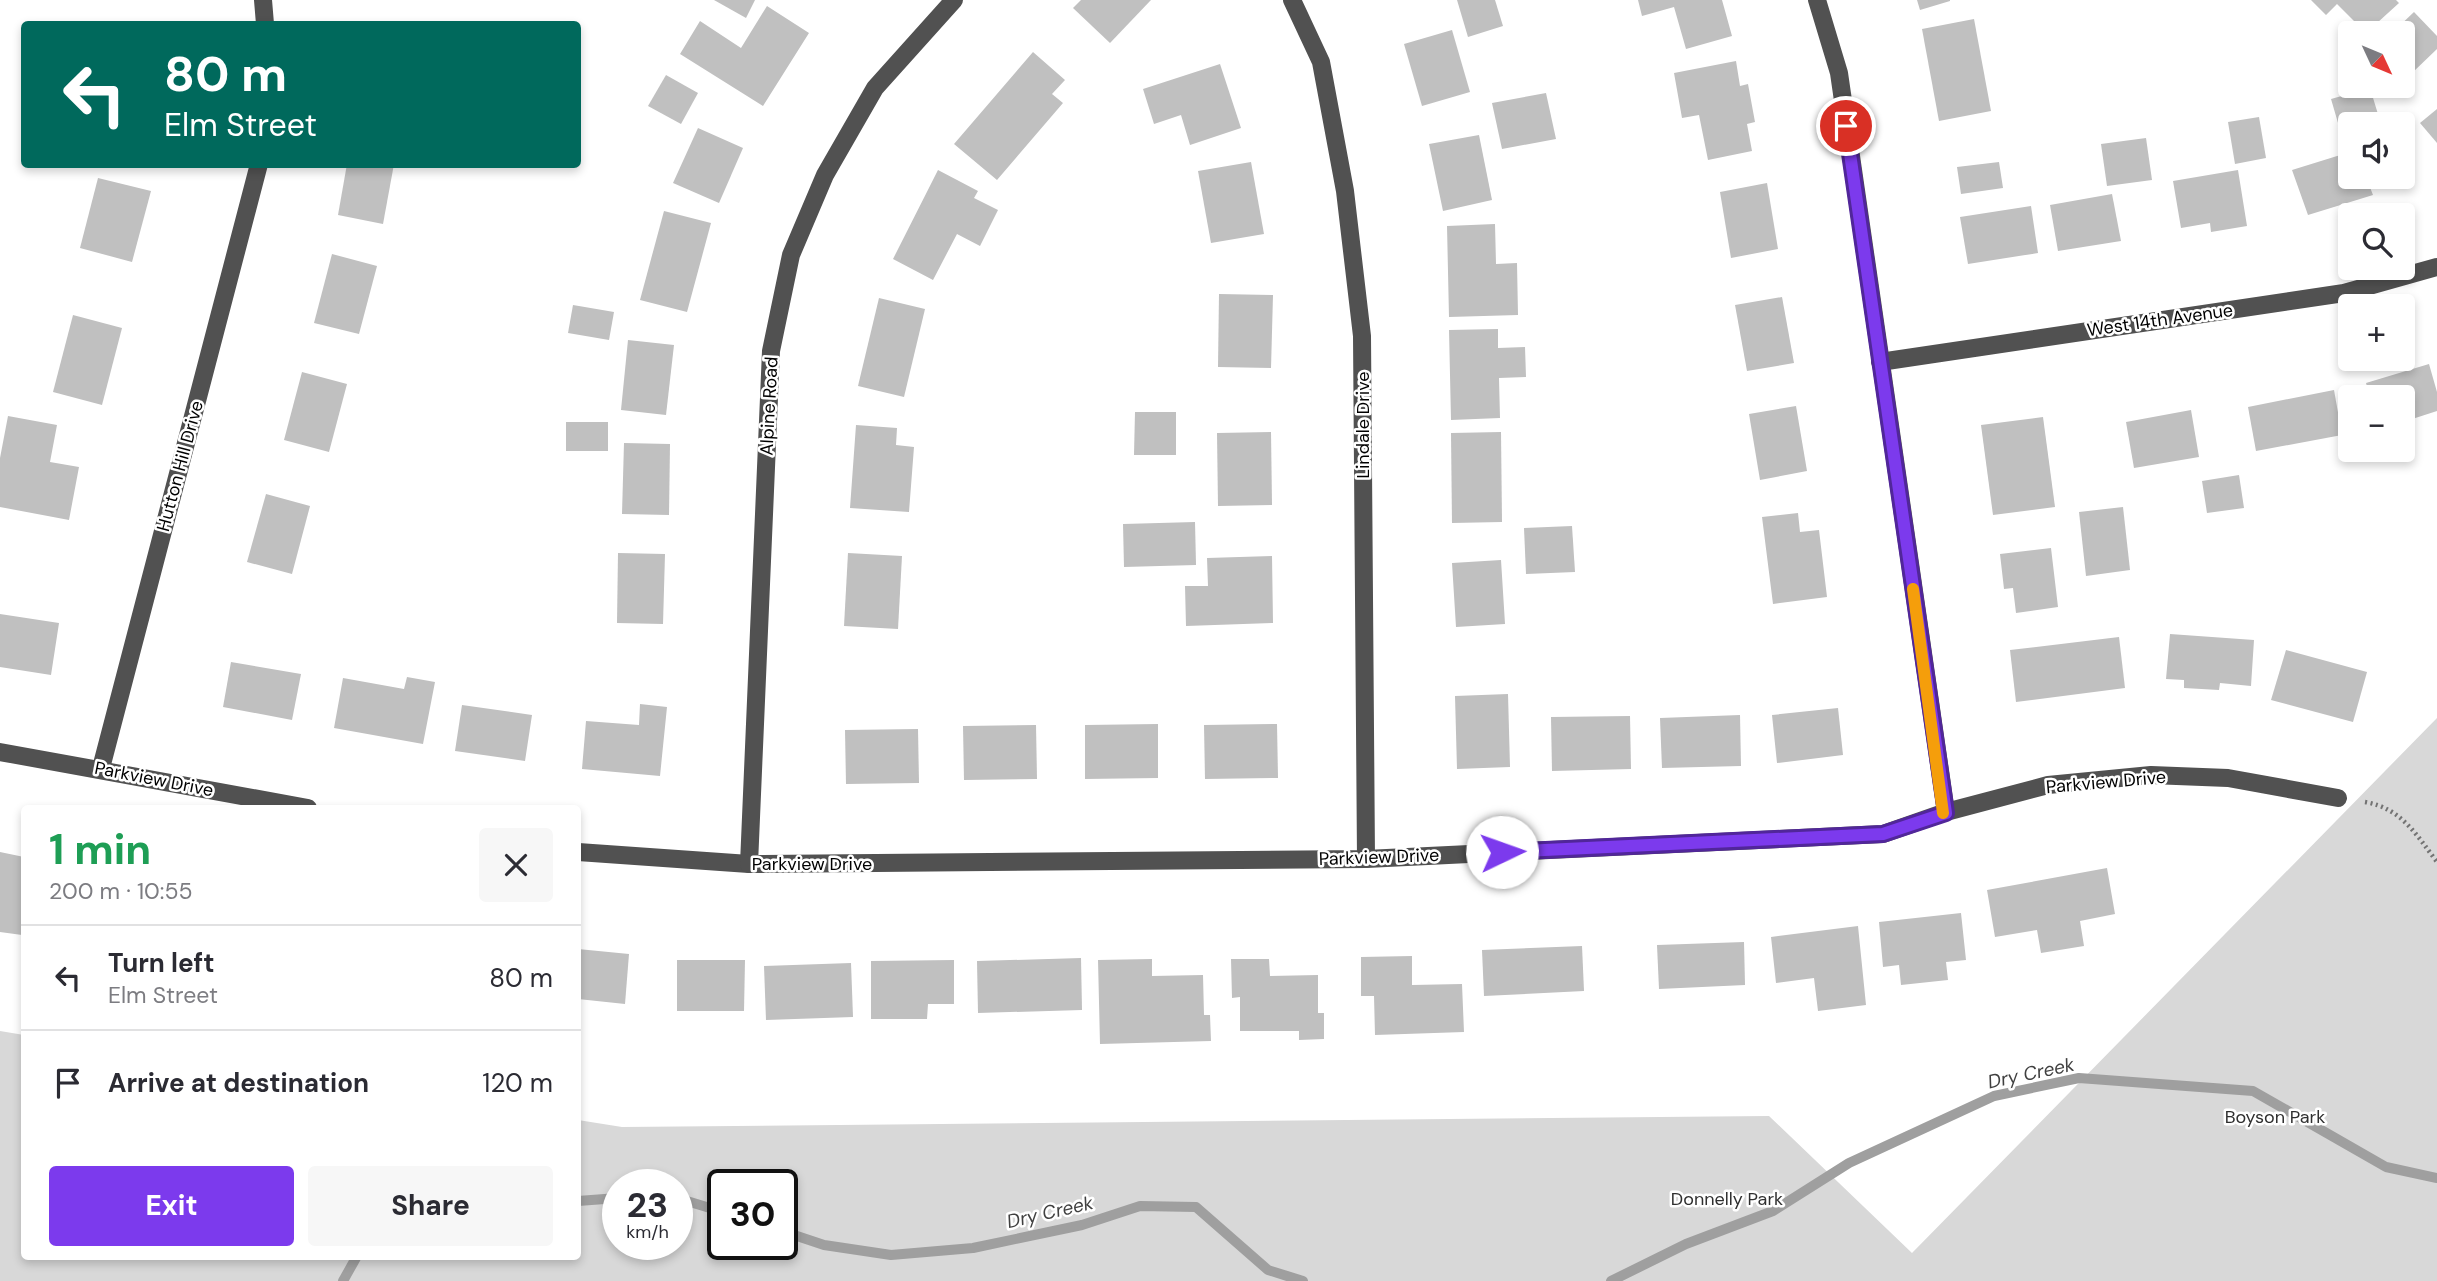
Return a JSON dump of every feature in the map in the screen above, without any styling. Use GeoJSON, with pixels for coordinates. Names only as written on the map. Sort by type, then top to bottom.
{"type":"FeatureCollection","features":[{"type":"Feature","properties":{"kind":"street"},"geometry":{"type":"LineString","coordinates":[[263,0],[265,21]]}},
{"type":"Feature","properties":{"kind":"street","name":"Alpine Road"},"geometry":{"type":"LineString","coordinates":[[749,864],[771,351],[792,255],[825,175],[875,88],[954,0]]}},
{"type":"Feature","properties":{"kind":"street","name":"Lindale Drive"},"geometry":{"type":"LineString","coordinates":[[1292,0],[1321,62],[1345,191],[1362,336],[1366,859]]}},
{"type":"Feature","properties":{"kind":"street"},"geometry":{"type":"LineString","coordinates":[[1817,0],[1839,73],[1946,813]]}},
{"type":"Feature","properties":{"kind":"street","name":"Hutton Hill Drive"},"geometry":{"type":"LineString","coordinates":[[101,768],[258,168]]}},
{"type":"Feature","properties":{"kind":"street","name":"West 14th Avenue"},"geometry":{"type":"LineString","coordinates":[[1880,362],[2344,293],[2437,267]]}},
{"type":"Feature","properties":{"kind":"street","name":"Parkview Drive"},"geometry":{"type":"LineString","coordinates":[[0,752],[101,768],[292,805]]}},
{"type":"Feature","properties":{"kind":"street","name":"Parkview Drive"},"geometry":{"type":"LineString","coordinates":[[581,852],[749,864],[1366,859],[1883,834],[1946,813],[2048,785],[2151,775],[2228,778],[2339,798]]}},
{"type":"Feature","properties":{"kind":"path"},"geometry":{"type":"LineString","coordinates":[[2339,798],[2386,806],[2414,831],[2437,862]]}},
{"type":"Feature","properties":{"kind":"green space"},"geometry":{"type":"Polygon","coordinates":[[[2437,718],[2437,1281],[0,1281],[0,1031],[21,1034],[21,1260],[581,1260],[581,1120],[622,1127],[1769,1116],[1912,1253],[2437,718]]]}},
{"type":"Feature","properties":{"kind":"building"},"geometry":{"type":"Polygon","coordinates":[[[714,0],[755,0],[746,18],[714,0]]]}},
{"type":"Feature","properties":{"kind":"building"},"geometry":{"type":"Polygon","coordinates":[[[1081,0],[1151,0],[1110,43],[1073,8],[1081,0]]]}},
{"type":"Feature","properties":{"kind":"building"},"geometry":{"type":"Polygon","coordinates":[[[1457,0],[1495,0],[1503,26],[1468,37],[1457,0]]]}},
{"type":"Feature","properties":{"kind":"building"},"geometry":{"type":"Polygon","coordinates":[[[1638,0],[1722,0],[1732,36],[1686,49],[1674,7],[1642,16],[1638,0]]]}},
{"type":"Feature","properties":{"kind":"building"},"geometry":{"type":"Polygon","coordinates":[[[1917,0],[1950,0],[1950,1],[1920,10],[1917,0]]]}},
{"type":"Feature","properties":{"kind":"building"},"geometry":{"type":"Polygon","coordinates":[[[2311,0],[2396,0],[2399,3],[2379,21],[2354,21],[2337,4],[2326,15],[2311,0]]]}},
{"type":"Feature","properties":{"kind":"building"},"geometry":{"type":"Polygon","coordinates":[[[767,6],[809,33],[763,106],[680,54],[700,21],[741,48],[767,6]]]}},
{"type":"Feature","properties":{"kind":"building"},"geometry":{"type":"Polygon","coordinates":[[[2414,12],[2437,36],[2437,49],[2415,70],[2415,21],[2405,21],[2414,12]]]}},
{"type":"Feature","properties":{"kind":"building"},"geometry":{"type":"Polygon","coordinates":[[[1974,19],[1991,111],[1939,121],[1922,29],[1974,19]]]}},
{"type":"Feature","properties":{"kind":"building"},"geometry":{"type":"Polygon","coordinates":[[[1452,30],[1470,92],[1422,106],[1404,44],[1452,30]]]}},
{"type":"Feature","properties":{"kind":"building"},"geometry":{"type":"Polygon","coordinates":[[[1033,52],[1065,80],[1052,94],[1063,103],[997,180],[954,144],[1033,52]]]}},
{"type":"Feature","properties":{"kind":"building"},"geometry":{"type":"Polygon","coordinates":[[[1736,61],[1740,86],[1748,84],[1755,122],[1747,124],[1752,151],[1708,160],[1699,115],[1682,118],[1674,73],[1736,61]]]}},
{"type":"Feature","properties":{"kind":"building"},"geometry":{"type":"Polygon","coordinates":[[[1220,64],[1241,128],[1190,145],[1181,115],[1154,124],[1143,89],[1220,64]]]}},
{"type":"Feature","properties":{"kind":"building"},"geometry":{"type":"Polygon","coordinates":[[[666,75],[698,93],[681,124],[648,106],[666,75]]]}},
{"type":"Feature","properties":{"kind":"building"},"geometry":{"type":"Polygon","coordinates":[[[1546,93],[1556,139],[1502,149],[1492,103],[1546,93]]]}},
{"type":"Feature","properties":{"kind":"building"},"geometry":{"type":"Polygon","coordinates":[[[2373,98],[2377,112],[2338,112],[2338,123],[2331,99],[2373,98]]]}},
{"type":"Feature","properties":{"kind":"building"},"geometry":{"type":"Polygon","coordinates":[[[2437,109],[2437,143],[2420,123],[2437,109]]]}},
{"type":"Feature","properties":{"kind":"building"},"geometry":{"type":"Polygon","coordinates":[[[2259,117],[2266,158],[2235,164],[2228,122],[2259,117]]]}},
{"type":"Feature","properties":{"kind":"building"},"geometry":{"type":"Polygon","coordinates":[[[698,128],[743,148],[719,203],[673,183],[698,128]]]}},
{"type":"Feature","properties":{"kind":"building"},"geometry":{"type":"Polygon","coordinates":[[[1479,135],[1492,200],[1443,211],[1429,144],[1479,135]]]}},
{"type":"Feature","properties":{"kind":"building"},"geometry":{"type":"Polygon","coordinates":[[[2146,138],[2152,180],[2107,186],[2101,144],[2146,138]]]}},
{"type":"Feature","properties":{"kind":"building"},"geometry":{"type":"Polygon","coordinates":[[[2338,156],[2338,189],[2371,189],[2373,195],[2338,203],[2338,206],[2308,215],[2292,170],[2338,156]]]}},
{"type":"Feature","properties":{"kind":"building"},"geometry":{"type":"Polygon","coordinates":[[[1251,162],[1264,234],[1211,243],[1198,171],[1251,162]]]}},
{"type":"Feature","properties":{"kind":"building"},"geometry":{"type":"Polygon","coordinates":[[[1999,162],[2003,188],[1961,194],[1957,167],[1999,162]]]}},
{"type":"Feature","properties":{"kind":"building"},"geometry":{"type":"Polygon","coordinates":[[[346,168],[393,168],[383,224],[338,215],[346,168]]]}},
{"type":"Feature","properties":{"kind":"building"},"geometry":{"type":"Polygon","coordinates":[[[938,170],[978,191],[974,198],[998,210],[980,246],[957,234],[933,280],[893,259],[938,170]]]}},
{"type":"Feature","properties":{"kind":"building"},"geometry":{"type":"Polygon","coordinates":[[[2238,170],[2247,226],[2211,232],[2210,223],[2181,228],[2173,181],[2238,170]]]}},
{"type":"Feature","properties":{"kind":"building"},"geometry":{"type":"Polygon","coordinates":[[[98,178],[151,191],[132,262],[80,248],[98,178]]]}},
{"type":"Feature","properties":{"kind":"building"},"geometry":{"type":"Polygon","coordinates":[[[1767,183],[1778,249],[1731,258],[1720,192],[1767,183]]]}},
{"type":"Feature","properties":{"kind":"building"},"geometry":{"type":"Polygon","coordinates":[[[2112,194],[2121,241],[2058,251],[2050,205],[2112,194]]]}},
{"type":"Feature","properties":{"kind":"building"},"geometry":{"type":"Polygon","coordinates":[[[2031,206],[2038,253],[1968,264],[1960,217],[2031,206]]]}},
{"type":"Feature","properties":{"kind":"building"},"geometry":{"type":"Polygon","coordinates":[[[664,211],[711,223],[687,312],[640,300],[664,211]]]}},
{"type":"Feature","properties":{"kind":"building"},"geometry":{"type":"Polygon","coordinates":[[[1495,224],[1496,264],[1517,263],[1518,315],[1449,317],[1447,226],[1495,224]]]}},
{"type":"Feature","properties":{"kind":"building"},"geometry":{"type":"Polygon","coordinates":[[[332,254],[377,266],[359,334],[314,323],[332,254]]]}},
{"type":"Feature","properties":{"kind":"building"},"geometry":{"type":"Polygon","coordinates":[[[1219,294],[1273,295],[1271,368],[1218,367],[1219,294]]]}},
{"type":"Feature","properties":{"kind":"building"},"geometry":{"type":"Polygon","coordinates":[[[1782,297],[1794,363],[1747,371],[1735,305],[1782,297]]]}},
{"type":"Feature","properties":{"kind":"building"},"geometry":{"type":"Polygon","coordinates":[[[879,298],[925,309],[904,397],[858,386],[879,298]]]}},
{"type":"Feature","properties":{"kind":"building"},"geometry":{"type":"Polygon","coordinates":[[[573,305],[614,312],[609,340],[568,333],[573,305]]]}},
{"type":"Feature","properties":{"kind":"building"},"geometry":{"type":"Polygon","coordinates":[[[73,315],[122,328],[102,405],[53,392],[73,315]]]}},
{"type":"Feature","properties":{"kind":"building"},"geometry":{"type":"Polygon","coordinates":[[[1498,329],[1498,348],[1525,347],[1526,377],[1499,378],[1500,418],[1451,420],[1449,330],[1498,329]]]}},
{"type":"Feature","properties":{"kind":"building"},"geometry":{"type":"Polygon","coordinates":[[[628,340],[674,345],[666,415],[621,410],[628,340]]]}},
{"type":"Feature","properties":{"kind":"building"},"geometry":{"type":"Polygon","coordinates":[[[2429,364],[2437,392],[2437,411],[2415,418],[2415,385],[2367,385],[2406,371],[2415,371],[2415,368],[2429,364]]]}},
{"type":"Feature","properties":{"kind":"building"},"geometry":{"type":"Polygon","coordinates":[[[302,372],[347,384],[329,452],[284,440],[302,372]]]}},
{"type":"Feature","properties":{"kind":"building"},"geometry":{"type":"Polygon","coordinates":[[[2334,390],[2338,436],[2256,451],[2248,407],[2334,390]]]}},
{"type":"Feature","properties":{"kind":"building"},"geometry":{"type":"Polygon","coordinates":[[[1796,406],[1807,471],[1760,480],[1749,414],[1796,406]]]}},
{"type":"Feature","properties":{"kind":"building"},"geometry":{"type":"Polygon","coordinates":[[[2191,410],[2199,457],[2134,468],[2126,422],[2191,410]]]}},
{"type":"Feature","properties":{"kind":"building"},"geometry":{"type":"Polygon","coordinates":[[[1135,412],[1176,412],[1176,455],[1134,455],[1135,412]]]}},
{"type":"Feature","properties":{"kind":"building"},"geometry":{"type":"Polygon","coordinates":[[[8,416],[57,425],[50,462],[79,467],[69,520],[0,507],[0,458],[8,416]]]}},
{"type":"Feature","properties":{"kind":"building"},"geometry":{"type":"Polygon","coordinates":[[[2043,417],[2055,507],[1993,515],[1981,425],[2043,417]]]}},
{"type":"Feature","properties":{"kind":"building"},"geometry":{"type":"Polygon","coordinates":[[[566,422],[608,422],[608,451],[566,451],[566,422]]]}},
{"type":"Feature","properties":{"kind":"building"},"geometry":{"type":"Polygon","coordinates":[[[856,425],[897,428],[896,445],[914,447],[909,512],[850,508],[856,425]]]}},
{"type":"Feature","properties":{"kind":"building"},"geometry":{"type":"Polygon","coordinates":[[[1271,432],[1272,505],[1218,506],[1217,433],[1271,432]]]}},
{"type":"Feature","properties":{"kind":"building"},"geometry":{"type":"Polygon","coordinates":[[[1501,432],[1502,522],[1452,523],[1451,433],[1501,432]]]}},
{"type":"Feature","properties":{"kind":"building"},"geometry":{"type":"Polygon","coordinates":[[[624,443],[670,444],[669,515],[622,514],[624,443]]]}},
{"type":"Feature","properties":{"kind":"building"},"geometry":{"type":"Polygon","coordinates":[[[2239,475],[2244,508],[2207,513],[2202,481],[2239,475]]]}},
{"type":"Feature","properties":{"kind":"building"},"geometry":{"type":"Polygon","coordinates":[[[266,494],[310,506],[292,574],[247,562],[266,494]]]}},
{"type":"Feature","properties":{"kind":"building"},"geometry":{"type":"Polygon","coordinates":[[[2123,507],[2130,570],[2086,576],[2079,512],[2123,507]]]}},
{"type":"Feature","properties":{"kind":"building"},"geometry":{"type":"Polygon","coordinates":[[[1798,513],[1800,532],[1819,530],[1827,597],[1773,604],[1762,517],[1798,513]]]}},
{"type":"Feature","properties":{"kind":"building"},"geometry":{"type":"Polygon","coordinates":[[[1195,522],[1196,565],[1124,567],[1123,524],[1195,522]]]}},
{"type":"Feature","properties":{"kind":"building"},"geometry":{"type":"Polygon","coordinates":[[[1572,526],[1575,572],[1526,574],[1524,528],[1572,526]]]}},
{"type":"Feature","properties":{"kind":"building"},"geometry":{"type":"Polygon","coordinates":[[[2051,548],[2058,607],[2016,613],[2013,588],[2004,589],[2000,554],[2051,548]]]}},
{"type":"Feature","properties":{"kind":"building"},"geometry":{"type":"Polygon","coordinates":[[[618,553],[665,554],[663,624],[617,623],[618,553]]]}},
{"type":"Feature","properties":{"kind":"building"},"geometry":{"type":"Polygon","coordinates":[[[848,553],[902,556],[898,629],[844,626],[848,553]]]}},
{"type":"Feature","properties":{"kind":"building"},"geometry":{"type":"Polygon","coordinates":[[[1272,556],[1273,623],[1186,626],[1185,586],[1208,586],[1207,558],[1272,556]]]}},
{"type":"Feature","properties":{"kind":"building"},"geometry":{"type":"Polygon","coordinates":[[[1501,560],[1505,624],[1456,627],[1452,563],[1501,560]]]}},
{"type":"Feature","properties":{"kind":"building"},"geometry":{"type":"Polygon","coordinates":[[[0,614],[59,623],[51,675],[0,667],[0,614]]]}},
{"type":"Feature","properties":{"kind":"building"},"geometry":{"type":"Polygon","coordinates":[[[2170,634],[2254,640],[2251,686],[2220,683],[2219,690],[2184,688],[2184,680],[2166,679],[2170,634]]]}},
{"type":"Feature","properties":{"kind":"building"},"geometry":{"type":"Polygon","coordinates":[[[2119,637],[2125,688],[2016,702],[2010,650],[2119,637]]]}},
{"type":"Feature","properties":{"kind":"building"},"geometry":{"type":"Polygon","coordinates":[[[2286,650],[2367,672],[2353,722],[2271,700],[2286,650]]]}},
{"type":"Feature","properties":{"kind":"building"},"geometry":{"type":"Polygon","coordinates":[[[231,662],[301,674],[292,720],[223,707],[231,662]]]}},
{"type":"Feature","properties":{"kind":"building"},"geometry":{"type":"Polygon","coordinates":[[[407,677],[435,682],[423,744],[334,728],[343,678],[404,689],[407,677]]]}},
{"type":"Feature","properties":{"kind":"building"},"geometry":{"type":"Polygon","coordinates":[[[1508,694],[1510,767],[1457,769],[1455,696],[1508,694]]]}},
{"type":"Feature","properties":{"kind":"building"},"geometry":{"type":"Polygon","coordinates":[[[640,704],[667,707],[660,776],[582,769],[586,721],[639,725],[640,704]]]}},
{"type":"Feature","properties":{"kind":"building"},"geometry":{"type":"Polygon","coordinates":[[[462,705],[532,715],[525,761],[455,751],[462,705]]]}},
{"type":"Feature","properties":{"kind":"building"},"geometry":{"type":"Polygon","coordinates":[[[1838,708],[1843,755],[1777,763],[1772,715],[1838,708]]]}},
{"type":"Feature","properties":{"kind":"building"},"geometry":{"type":"Polygon","coordinates":[[[1740,715],[1741,766],[1662,768],[1660,718],[1740,715]]]}},
{"type":"Feature","properties":{"kind":"building"},"geometry":{"type":"Polygon","coordinates":[[[1630,716],[1631,769],[1552,771],[1551,717],[1630,716]]]}},
{"type":"Feature","properties":{"kind":"building"},"geometry":{"type":"Polygon","coordinates":[[[1158,724],[1158,778],[1085,779],[1085,725],[1158,724]]]}},
{"type":"Feature","properties":{"kind":"building"},"geometry":{"type":"Polygon","coordinates":[[[1277,724],[1278,778],[1205,779],[1204,725],[1277,724]]]}},
{"type":"Feature","properties":{"kind":"building"},"geometry":{"type":"Polygon","coordinates":[[[1036,725],[1037,779],[964,780],[963,726],[1036,725]]]}},
{"type":"Feature","properties":{"kind":"building"},"geometry":{"type":"Polygon","coordinates":[[[918,729],[919,783],[846,784],[845,730],[918,729]]]}},
{"type":"Feature","properties":{"kind":"building"},"geometry":{"type":"Polygon","coordinates":[[[0,852],[21,856],[21,935],[0,932],[0,852]]]}},
{"type":"Feature","properties":{"kind":"building"},"geometry":{"type":"Polygon","coordinates":[[[2107,868],[2115,914],[2080,921],[2084,946],[2041,953],[2037,930],[1995,937],[1987,890],[2107,868]]]}},
{"type":"Feature","properties":{"kind":"building"},"geometry":{"type":"Polygon","coordinates":[[[1961,913],[1966,960],[1946,962],[1948,980],[1901,985],[1899,965],[1883,967],[1879,922],[1961,913]]]}},
{"type":"Feature","properties":{"kind":"building"},"geometry":{"type":"Polygon","coordinates":[[[1858,926],[1866,1005],[1818,1011],[1814,978],[1776,983],[1771,937],[1858,926]]]}},
{"type":"Feature","properties":{"kind":"building"},"geometry":{"type":"Polygon","coordinates":[[[1744,942],[1745,985],[1659,989],[1657,945],[1744,942]]]}},
{"type":"Feature","properties":{"kind":"building"},"geometry":{"type":"Polygon","coordinates":[[[1582,946],[1584,991],[1484,996],[1482,950],[1582,946]]]}},
{"type":"Feature","properties":{"kind":"building"},"geometry":{"type":"Polygon","coordinates":[[[581,949],[629,954],[625,1004],[581,999],[581,949]]]}},
{"type":"Feature","properties":{"kind":"building"},"geometry":{"type":"Polygon","coordinates":[[[1412,956],[1412,985],[1462,984],[1464,1032],[1375,1035],[1374,996],[1361,996],[1361,957],[1412,956]]]}},
{"type":"Feature","properties":{"kind":"building"},"geometry":{"type":"Polygon","coordinates":[[[1081,958],[1082,1010],[978,1013],[977,961],[1081,958]]]}},
{"type":"Feature","properties":{"kind":"building"},"geometry":{"type":"Polygon","coordinates":[[[1152,959],[1152,976],[1203,975],[1204,1015],[1210,1015],[1211,1041],[1100,1044],[1098,960],[1152,959]]]}},
{"type":"Feature","properties":{"kind":"building"},"geometry":{"type":"Polygon","coordinates":[[[1231,959],[1269,959],[1270,976],[1318,975],[1318,1013],[1324,1013],[1324,1039],[1299,1040],[1299,1031],[1240,1031],[1240,997],[1232,998],[1231,959]]]}},
{"type":"Feature","properties":{"kind":"building"},"geometry":{"type":"Polygon","coordinates":[[[677,960],[745,960],[744,1011],[677,1011],[677,960]]]}},
{"type":"Feature","properties":{"kind":"building"},"geometry":{"type":"Polygon","coordinates":[[[954,960],[954,1004],[928,1004],[927,1019],[871,1019],[871,961],[954,960]]]}},
{"type":"Feature","properties":{"kind":"building"},"geometry":{"type":"Polygon","coordinates":[[[851,963],[853,1017],[766,1020],[764,966],[851,963]]]}},
{"type":"Feature","properties":{"kind":"waterway","name":"Dry Creek"},"geometry":{"type":"LineString","coordinates":[[1611,1281],[1686,1244],[1773,1211],[1849,1163],[1994,1096],[2079,1078],[2253,1091],[2386,1167],[2437,1178]]}},
{"type":"Feature","properties":{"kind":"waterway","name":"Dry Creek"},"geometry":{"type":"LineString","coordinates":[[581,1201],[602,1199]]}},
{"type":"Feature","properties":{"kind":"waterway","name":"Dry Creek"},"geometry":{"type":"LineString","coordinates":[[693,1203],[707,1207]]}},
{"type":"Feature","properties":{"kind":"waterway","name":"Dry Creek"},"geometry":{"type":"LineString","coordinates":[[798,1236],[824,1245],[891,1255],[973,1248],[1082,1225],[1140,1206],[1196,1207],[1268,1270],[1303,1281]]}},
{"type":"Feature","properties":{"kind":"waterway","name":"Dry Creek"},"geometry":{"type":"LineString","coordinates":[[343,1281],[355,1260]]}},
{"type":"Feature","properties":{"kind":"slow traffic"},"geometry":{"type":"LineString","coordinates":[[1913,589],[1946,813],[1943,813]]}},
{"type":"Feature","properties":{"kind":"route"},"geometry":{"type":"LineString","coordinates":[[1502,852],[1883,834],[1946,813],[1846,126]]}},
{"type":"Feature","properties":{"kind":"park label","name":"Boyson Park"},"geometry":{"type":"Point","coordinates":[2275,1117]}},
{"type":"Feature","properties":{"kind":"park label","name":"Donnelly Park"},"geometry":{"type":"Point","coordinates":[1727,1199]}}]}
